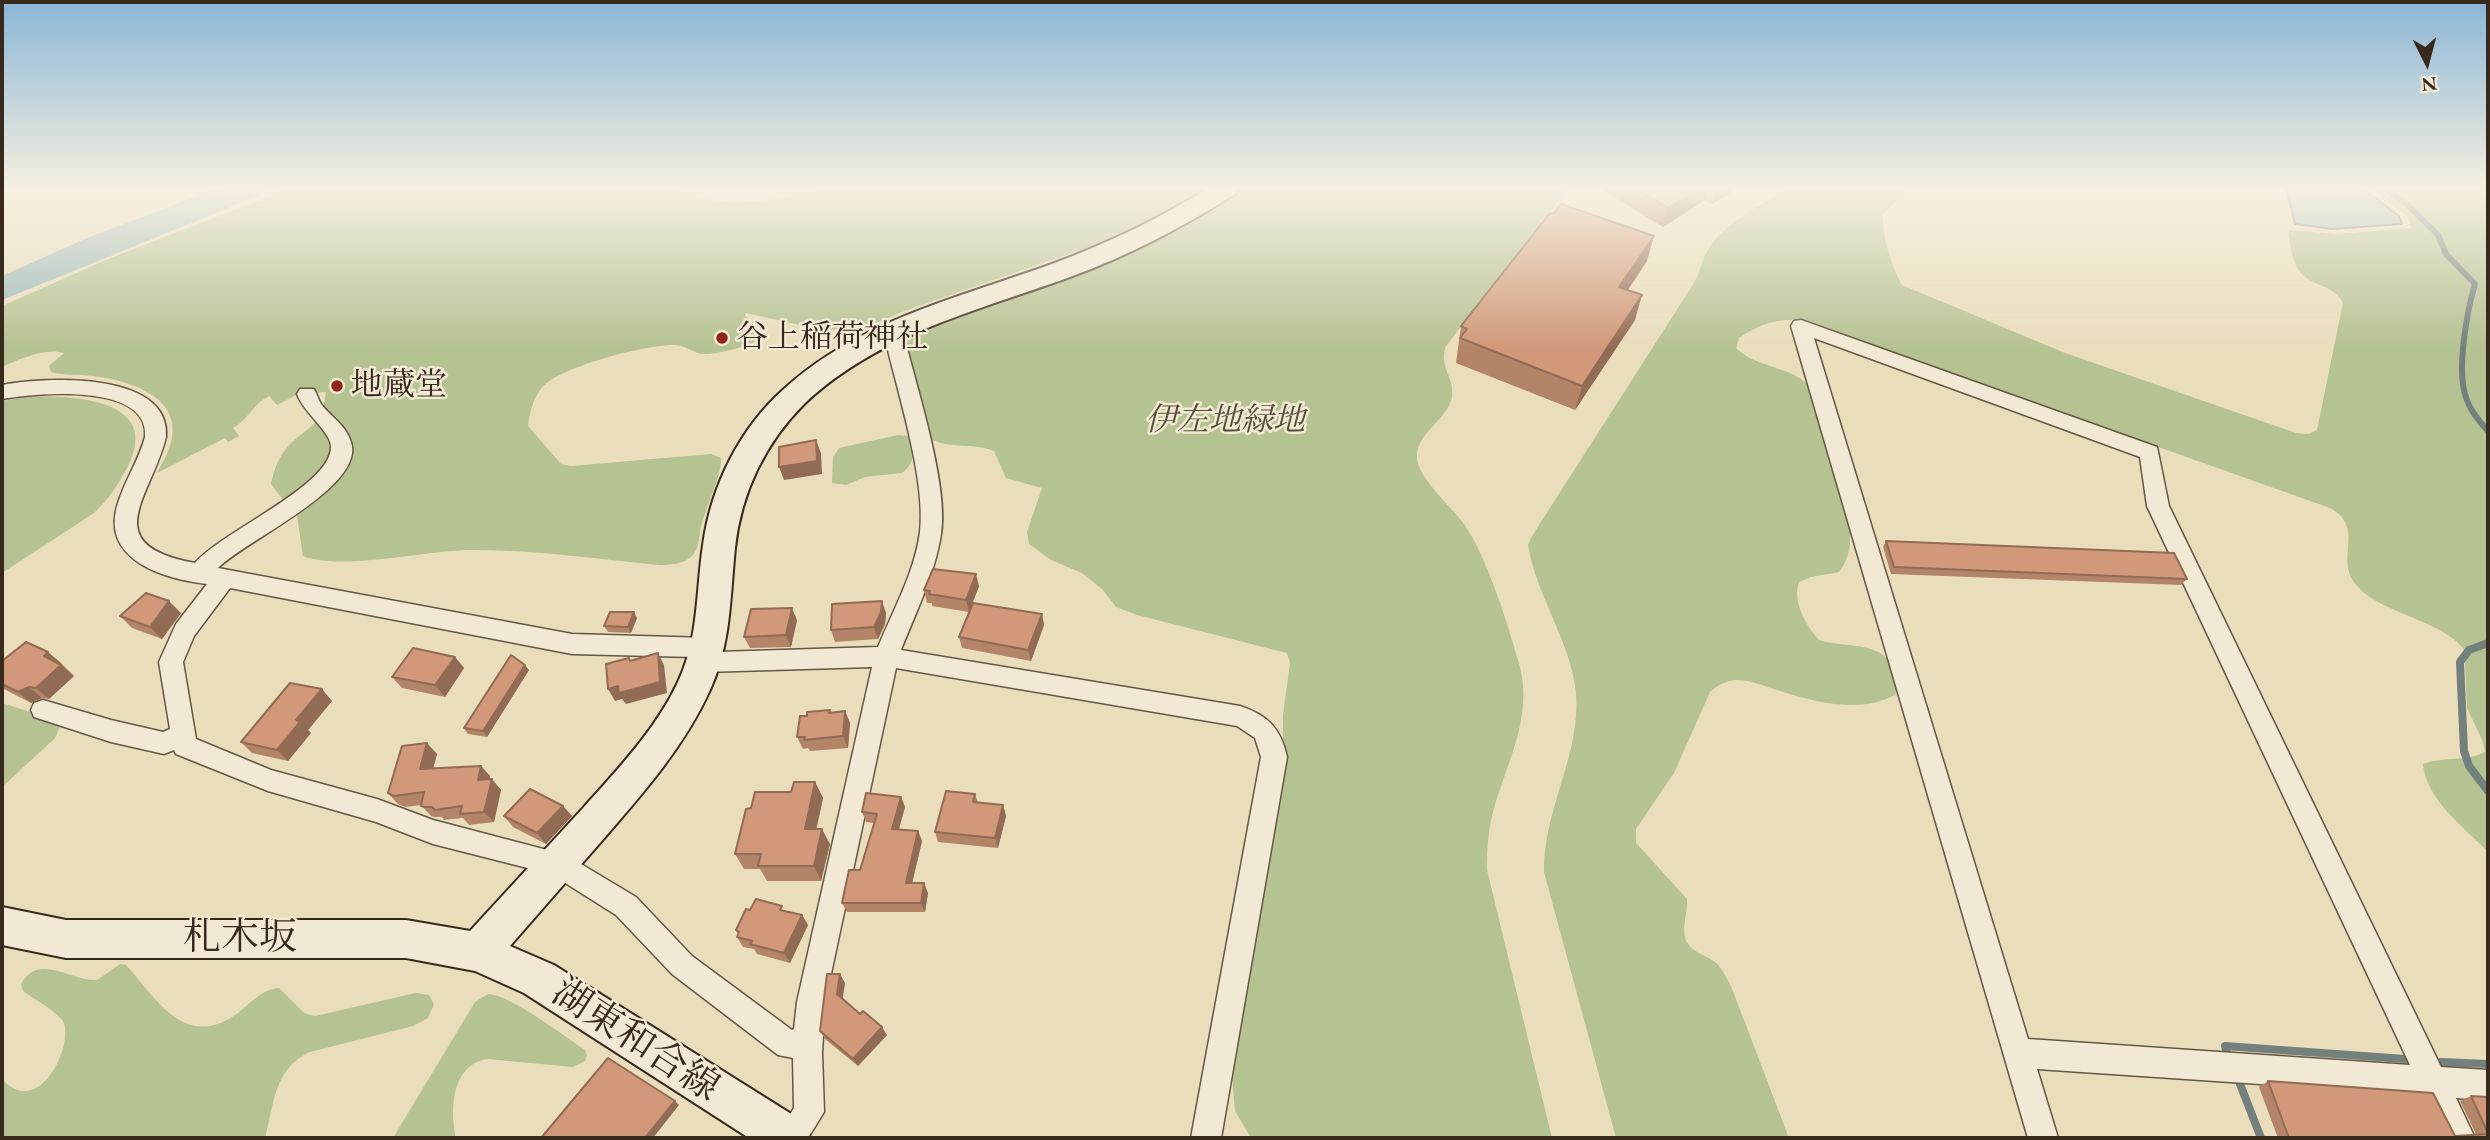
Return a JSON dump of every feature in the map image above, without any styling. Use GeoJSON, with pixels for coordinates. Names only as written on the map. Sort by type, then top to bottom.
{"type":"FeatureCollection","features":[{"type":"Feature","properties":{"kind":"street"},"geometry":{"type":"LineString","coordinates":[[478,952],[653,754],[675,721],[706,655],[715,616],[723,515],[734,483],[749,453],[784,407],[819,374],[849,353],[887,332],[915,319],[1104,253],[1128,241]]}},
{"type":"Feature","properties":{"kind":"street"},"geometry":{"type":"LineString","coordinates":[[2043,1138],[1801,327],[2150,452],[2158,506],[2460,1138]]}},
{"type":"Feature","properties":{"kind":"street"},"geometry":{"type":"LineString","coordinates":[[789,1138],[809,1112],[807,1041],[811,1002],[886,657],[922,568],[932,513],[928,479],[895,340],[887,332]]}},
{"type":"Feature","properties":{"kind":"street"},"geometry":{"type":"LineString","coordinates":[[2,392],[29,386],[82,386],[108,391],[142,407],[151,417],[156,429],[154,443],[130,495],[125,513],[126,530],[132,545],[144,557],[162,566],[563,643],[706,655],[886,657],[1240,716],[1259,724],[1271,739],[1273,757],[1206,1138]]}},
{"type":"Feature","properties":{"kind":"street"},"geometry":{"type":"LineString","coordinates":[[307,394],[310,406],[336,433],[342,446],[340,462],[325,480],[304,497],[214,558],[211,577],[173,652],[170,672],[185,746],[268,780],[377,811],[433,832],[557,863],[626,906],[682,965],[788,1045],[807,1041]]}},
{"type":"Feature","properties":{"kind":"street"},"geometry":{"type":"LineString","coordinates":[[43,710],[111,731],[164,743],[181,736]]}},
{"type":"Feature","properties":{"kind":"street","name":"札木坂"},"geometry":{"type":"LineString","coordinates":[[2,926],[66,939],[406,939],[478,952]]}},
{"type":"Feature","properties":{"kind":"street","name":"湖東和合線"},"geometry":{"type":"LineString","coordinates":[[478,952],[538,979],[789,1138]]}},
{"type":"Feature","properties":{"kind":"street"},"geometry":{"type":"LineString","coordinates":[[2017,1053],[2488,1086]]}},
{"type":"Feature","properties":{"kind":"green space"},"geometry":{"type":"Polygon","coordinates":[[[154,241],[1103,241],[907,310],[865,328],[822,330],[746,313],[760,338],[742,347],[708,354],[677,345],[644,348],[573,369],[548,382],[536,396],[528,426],[561,464],[571,466],[711,454],[721,458],[719,474],[695,552],[684,561],[660,565],[492,550],[450,551],[338,562],[303,556],[296,509],[283,500],[271,484],[283,453],[316,421],[324,405],[326,392],[298,394],[277,405],[269,396],[233,428],[239,436],[228,442],[225,438],[157,473],[170,447],[172,423],[168,411],[148,392],[106,378],[51,372],[49,366],[64,353],[33,355],[2,367],[2,306],[154,241]]]}},
{"type":"Feature","properties":{"kind":"green space","name":"伊左地緑地"},"geometry":{"type":"Polygon","coordinates":[[[1129,241],[1528,241],[1446,346],[1444,360],[1452,397],[1445,412],[1422,439],[1417,455],[1428,482],[1464,524],[1481,554],[1504,613],[1520,667],[1523,686],[1521,723],[1491,819],[1487,870],[1552,1138],[1251,1138],[1235,1111],[1231,1065],[1283,757],[1283,715],[1290,663],[1287,653],[1137,615],[1116,607],[1103,590],[1082,573],[1051,560],[1029,544],[1027,532],[1042,488],[1006,478],[994,451],[950,445],[926,436],[904,345],[906,335],[1129,241]]]}},
{"type":"Feature","properties":{"kind":"green space"},"geometry":{"type":"Polygon","coordinates":[[[1714,241],[1886,241],[1902,285],[2065,353],[2296,433],[2309,434],[2317,430],[2343,303],[2335,293],[2306,278],[2298,269],[2289,241],[2488,241],[2488,852],[2439,801],[2431,790],[2423,764],[2485,752],[2467,708],[2465,663],[2468,657],[2461,645],[2449,636],[2370,597],[2359,588],[2351,577],[2348,566],[2347,526],[2330,508],[1804,321],[1770,323],[1739,338],[1736,348],[1755,360],[1796,376],[1812,390],[1849,522],[1850,544],[1844,565],[1839,572],[1799,582],[1799,605],[1809,627],[1819,640],[1863,647],[1883,655],[1895,673],[1897,689],[1895,695],[1881,701],[1852,705],[1806,699],[1740,680],[1725,682],[1710,692],[1674,773],[1636,829],[1636,843],[1687,899],[1685,938],[1691,948],[1719,966],[1731,986],[1789,1138],[1616,1138],[1544,872],[1549,827],[1573,738],[1576,693],[1568,655],[1538,582],[1528,545],[1694,283],[1714,241]]]}},
{"type":"Feature","properties":{"kind":"green space"},"geometry":{"type":"Polygon","coordinates":[[[24,397],[64,397],[106,405],[122,413],[133,426],[135,443],[121,479],[94,513],[2,573],[2,401],[24,397]]]}},
{"type":"Feature","properties":{"kind":"green space"},"geometry":{"type":"Polygon","coordinates":[[[898,435],[908,436],[913,451],[910,465],[902,473],[865,477],[846,485],[832,483],[833,457],[839,448],[898,435]]]}},
{"type":"Feature","properties":{"kind":"green space"},"geometry":{"type":"Polygon","coordinates":[[[2,703],[61,724],[55,738],[2,787],[2,703]]]}},
{"type":"Feature","properties":{"kind":"green space"},"geometry":{"type":"Polygon","coordinates":[[[120,964],[126,965],[174,1017],[203,1027],[220,1023],[262,994],[279,988],[304,1013],[315,1016],[416,993],[429,995],[434,1004],[428,1018],[413,1026],[310,1052],[298,1059],[289,1067],[277,1088],[265,1138],[2,1138],[2,1079],[16,1090],[30,1091],[42,1084],[52,1073],[64,1043],[65,1030],[62,1020],[23,991],[21,984],[36,970],[45,969],[97,980],[120,964]]]}},
{"type":"Feature","properties":{"kind":"green space"},"geometry":{"type":"Polygon","coordinates":[[[488,994],[510,1001],[551,1026],[585,1050],[585,1061],[573,1067],[488,1059],[476,1063],[460,1079],[456,1090],[453,1115],[456,1138],[393,1138],[475,1002],[488,994]]]}},
{"type":"Feature","properties":{"kind":"building"},"geometry":{"type":"Polygon","coordinates":[[[1528,241],[1650,241],[1619,287],[1642,295],[1582,386],[1460,338],[1467,329],[1461,326],[1528,241]]]}},
{"type":"Feature","properties":{"kind":"building"},"geometry":{"type":"Polygon","coordinates":[[[816,440],[817,461],[779,467],[779,447],[816,440]]]}},
{"type":"Feature","properties":{"kind":"building"},"geometry":{"type":"Polygon","coordinates":[[[1886,541],[2174,553],[2187,579],[1894,567],[1886,541]]]}},
{"type":"Feature","properties":{"kind":"building"},"geometry":{"type":"Polygon","coordinates":[[[933,569],[976,574],[966,600],[929,594],[930,591],[924,590],[933,569]]]}},
{"type":"Feature","properties":{"kind":"building"},"geometry":{"type":"Polygon","coordinates":[[[146,593],[169,601],[150,627],[120,616],[146,593]]]}},
{"type":"Feature","properties":{"kind":"building"},"geometry":{"type":"Polygon","coordinates":[[[882,601],[881,612],[874,627],[831,630],[832,604],[882,601]]]}},
{"type":"Feature","properties":{"kind":"building"},"geometry":{"type":"Polygon","coordinates":[[[973,603],[1042,614],[1028,650],[959,637],[973,603]]]}},
{"type":"Feature","properties":{"kind":"building"},"geometry":{"type":"Polygon","coordinates":[[[792,608],[786,635],[744,637],[751,609],[792,608]]]}},
{"type":"Feature","properties":{"kind":"building"},"geometry":{"type":"Polygon","coordinates":[[[610,612],[634,612],[628,627],[604,626],[610,612]]]}},
{"type":"Feature","properties":{"kind":"building"},"geometry":{"type":"Polygon","coordinates":[[[26,642],[48,652],[44,656],[61,665],[36,688],[29,687],[18,692],[2,684],[2,661],[26,642]]]}},
{"type":"Feature","properties":{"kind":"building"},"geometry":{"type":"Polygon","coordinates":[[[413,648],[455,657],[435,685],[392,677],[413,648]]]}},
{"type":"Feature","properties":{"kind":"building"},"geometry":{"type":"Polygon","coordinates":[[[658,653],[660,682],[619,693],[618,686],[608,689],[606,664],[658,653]]]}},
{"type":"Feature","properties":{"kind":"building"},"geometry":{"type":"Polygon","coordinates":[[[511,655],[525,665],[483,731],[464,728],[511,655]]]}},
{"type":"Feature","properties":{"kind":"building"},"geometry":{"type":"Polygon","coordinates":[[[290,683],[322,689],[296,720],[300,722],[277,750],[241,742],[290,683]]]}},
{"type":"Feature","properties":{"kind":"building"},"geometry":{"type":"Polygon","coordinates":[[[830,710],[829,713],[845,711],[843,736],[804,740],[805,737],[797,737],[800,716],[807,716],[807,712],[830,710]]]}},
{"type":"Feature","properties":{"kind":"building"},"geometry":{"type":"Polygon","coordinates":[[[427,743],[420,769],[481,766],[478,780],[492,779],[484,812],[460,814],[462,806],[435,810],[421,806],[424,792],[394,796],[388,793],[402,746],[427,743]]]}},
{"type":"Feature","properties":{"kind":"building"},"geometry":{"type":"Polygon","coordinates":[[[794,782],[815,782],[805,829],[822,829],[814,866],[758,866],[761,854],[735,854],[746,809],[751,808],[755,792],[791,792],[794,782]]]}},
{"type":"Feature","properties":{"kind":"building"},"geometry":{"type":"Polygon","coordinates":[[[530,789],[563,806],[537,833],[504,816],[530,789]]]}},
{"type":"Feature","properties":{"kind":"building"},"geometry":{"type":"Polygon","coordinates":[[[946,791],[975,794],[973,802],[1003,805],[995,838],[935,832],[946,791]]]}},
{"type":"Feature","properties":{"kind":"building"},"geometry":{"type":"Polygon","coordinates":[[[866,793],[901,797],[892,829],[918,831],[906,883],[924,883],[921,903],[842,903],[849,870],[860,870],[877,814],[862,812],[866,793]]]}},
{"type":"Feature","properties":{"kind":"building"},"geometry":{"type":"Polygon","coordinates":[[[756,899],[782,906],[780,910],[802,915],[784,953],[750,944],[752,941],[737,937],[739,932],[736,930],[746,909],[750,910],[756,899]]]}},
{"type":"Feature","properties":{"kind":"building"},"geometry":{"type":"Polygon","coordinates":[[[827,974],[840,974],[837,994],[860,1014],[863,1011],[882,1027],[853,1059],[820,1031],[827,974]]]}},
{"type":"Feature","properties":{"kind":"building"},"geometry":{"type":"Polygon","coordinates":[[[608,1058],[675,1101],[645,1138],[541,1138],[608,1058]]]}},
{"type":"Feature","properties":{"kind":"building"},"geometry":{"type":"Polygon","coordinates":[[[2268,1081],[2433,1093],[2455,1136],[2488,1134],[2488,1138],[2289,1138],[2268,1081]]]}},
{"type":"Feature","properties":{"kind":"building"},"geometry":{"type":"Polygon","coordinates":[[[2471,1096],[2488,1097],[2488,1133],[2471,1096]]]}},
{"type":"Feature","properties":{"kind":"waterway"},"geometry":{"type":"LineString","coordinates":[[2,289],[111,241]]}},
{"type":"Feature","properties":{"kind":"waterway"},"geometry":{"type":"LineString","coordinates":[[2441,241],[2446,254],[2475,284],[2464,339],[2463,383],[2469,405],[2488,431]]}},
{"type":"Feature","properties":{"kind":"waterway"},"geometry":{"type":"LineString","coordinates":[[2488,643],[2469,650],[2460,662],[2464,751],[2469,766],[2488,791]]}},
{"type":"Feature","properties":{"kind":"waterway"},"geometry":{"type":"LineString","coordinates":[[2227,1053],[2225,1046],[2405,1059]]}},
{"type":"Feature","properties":{"kind":"waterway"},"geometry":{"type":"LineString","coordinates":[[2441,1062],[2488,1064]]}},
{"type":"Feature","properties":{"kind":"waterway"},"geometry":{"type":"LineString","coordinates":[[2240,1084],[2261,1138]]}},
{"type":"Feature","properties":{"kind":"place","name":"谷上稲荷神社"},"geometry":{"type":"Point","coordinates":[722,338]}},
{"type":"Feature","properties":{"kind":"place","name":"地蔵堂"},"geometry":{"type":"Point","coordinates":[337,386]}}]}
